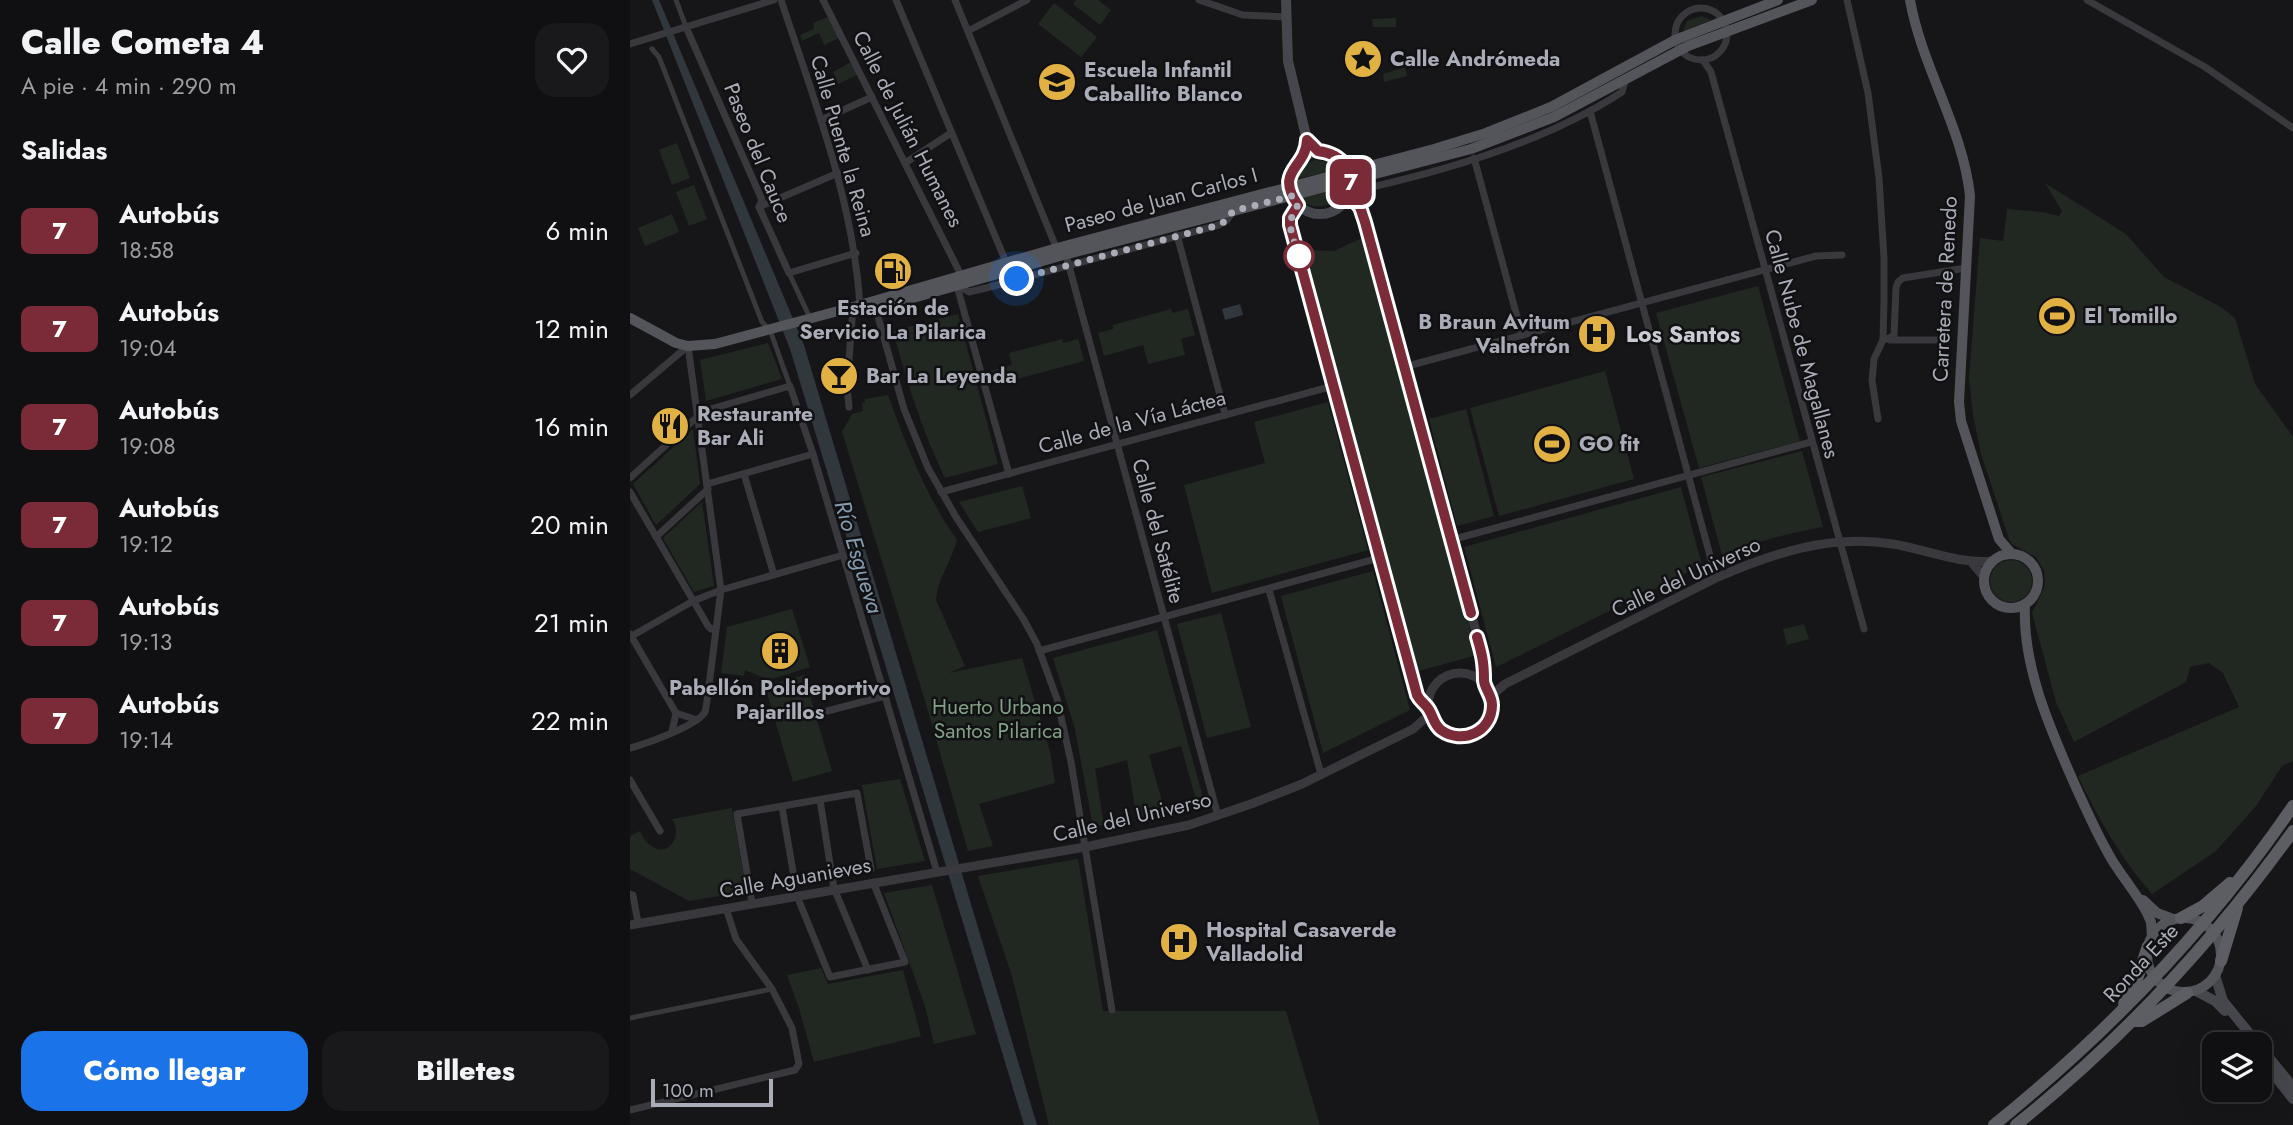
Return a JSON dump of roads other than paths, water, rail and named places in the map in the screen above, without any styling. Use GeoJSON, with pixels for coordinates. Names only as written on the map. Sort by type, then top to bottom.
{"type":"FeatureCollection","features":[{"type":"Feature","properties":{"kind":"highway","name":"Ronda Este"},"geometry":{"type":"LineString","coordinates":[[2208,928],[2239,878],[2293,806]]}},
{"type":"Feature","properties":{"kind":"highway","name":"Ronda Este"},"geometry":{"type":"LineString","coordinates":[[2016,1125],[2066,1084],[2133,1021],[2160,982],[2208,928],[2239,903],[2293,831]]}},
{"type":"Feature","properties":{"kind":"highway"},"geometry":{"type":"LineString","coordinates":[[2177,918],[2203,906],[2239,878]]}},
{"type":"Feature","properties":{"kind":"highway"},"geometry":{"type":"LineString","coordinates":[[2221,961],[2239,903]]}},
{"type":"Feature","properties":{"kind":"highway"},"geometry":{"type":"LineString","coordinates":[[2110,1022],[2137,978],[2150,942]]}},
{"type":"Feature","properties":{"kind":"highway","name":"Ronda Este"},"geometry":{"type":"LineString","coordinates":[[1994,1125],[2057,1072],[2110,1022],[2160,982]]}},
{"type":"Feature","properties":{"kind":"highway"},"geometry":{"type":"LineString","coordinates":[[2133,1021],[2142,1021],[2191,992]]}},
{"type":"Feature","properties":{"kind":"main road","name":"Paseo de Juan Carlos I"},"geometry":{"type":"LineString","coordinates":[[1350,185],[1434,149],[1513,123],[1779,0]]}},
{"type":"Feature","properties":{"kind":"main road","name":"Paseo de Juan Carlos I"},"geometry":{"type":"LineString","coordinates":[[1725,26],[1812,0]]}},
{"type":"Feature","properties":{"kind":"main road","name":"Carretera de Renedo"},"geometry":{"type":"LineString","coordinates":[[1909,1],[1918,36],[1950,119],[1968,177],[1970,196],[1959,402],[1966,440],[1999,540],[2012,554]]}},
{"type":"Feature","properties":{"kind":"main road"},"geometry":{"type":"LineString","coordinates":[[1287,7],[1290,73],[1307,140],[1305,155]]}},
{"type":"Feature","properties":{"kind":"main road","name":"Paseo de Juan Carlos I"},"geometry":{"type":"LineString","coordinates":[[856,306],[892,304],[1006,262],[1063,256],[1293,196],[1350,185],[1471,149],[1554,117],[1626,78],[1678,45]]}},
{"type":"Feature","properties":{"kind":"main road"},"geometry":{"type":"LineString","coordinates":[[1307,140],[1318,151]]}},
{"type":"Feature","properties":{"kind":"main road"},"geometry":{"type":"LineString","coordinates":[[1318,151],[1327,152],[1340,159],[1350,185],[1345,202],[1335,211],[1324,215],[1310,213],[1293,196],[1292,169],[1305,155],[1318,151]]}},
{"type":"Feature","properties":{"kind":"main road","name":"Paseo de Juan Carlos I"},"geometry":{"type":"LineString","coordinates":[[630,318],[668,339],[688,346],[715,344],[1293,196]]}},
{"type":"Feature","properties":{"kind":"main road","name":"Carretera de Renedo"},"geometry":{"type":"LineString","coordinates":[[1994,560],[1999,540]]}},
{"type":"Feature","properties":{"kind":"main road"},"geometry":{"type":"LineString","coordinates":[[2012,554],[2031,562],[2038,574],[2038,588],[2031,600],[2012,608],[1994,602],[1986,591],[1984,577],[1994,560],[2012,554]]}},
{"type":"Feature","properties":{"kind":"main road"},"geometry":{"type":"LineString","coordinates":[[2025,604],[2024,625],[2038,689],[2053,734],[2100,838],[2151,922],[2150,968],[2160,982],[2220,1005],[2241,1032]]}},
{"type":"Feature","properties":{"kind":"main road"},"geometry":{"type":"LineString","coordinates":[[2012,608],[2024,625]]}},
{"type":"Feature","properties":{"kind":"main road"},"geometry":{"type":"LineString","coordinates":[[2136,894],[2157,913],[2208,928],[2221,951],[2216,975],[2210,982],[2191,992]]}},
{"type":"Feature","properties":{"kind":"main road"},"geometry":{"type":"LineString","coordinates":[[2150,942],[2159,928],[2177,918]]}},
{"type":"Feature","properties":{"kind":"main road"},"geometry":{"type":"LineString","coordinates":[[2216,975],[2223,1001],[2293,1087]]}},
{"type":"Feature","properties":{"kind":"main road"},"geometry":{"type":"LineString","coordinates":[[2272,1072],[2293,1099]]}},
{"type":"Feature","properties":{"kind":"street","name":"Paseo del Cauce"},"geometry":{"type":"LineString","coordinates":[[676,0],[683,28],[762,200],[759,207],[810,319]]}},
{"type":"Feature","properties":{"kind":"street"},"geometry":{"type":"LineString","coordinates":[[630,44],[774,0]]}},
{"type":"Feature","properties":{"kind":"street","name":"Calle Puente la Reina"},"geometry":{"type":"LineString","coordinates":[[781,0],[838,173],[856,253],[856,306],[847,386],[849,407]]}},
{"type":"Feature","properties":{"kind":"street","name":"Calle de Julián Humanes"},"geometry":{"type":"LineString","coordinates":[[822,0],[905,163],[959,280],[1009,474]]}},
{"type":"Feature","properties":{"kind":"street"},"geometry":{"type":"LineString","coordinates":[[896,0],[1006,262]]}},
{"type":"Feature","properties":{"kind":"street","name":"Calle del Satélite"},"geometry":{"type":"LineString","coordinates":[[955,0],[1063,256],[1218,816]]}},
{"type":"Feature","properties":{"kind":"street"},"geometry":{"type":"LineString","coordinates":[[968,31],[1027,0]]}},
{"type":"Feature","properties":{"kind":"street"},"geometry":{"type":"LineString","coordinates":[[1199,0],[1243,15],[1287,7]]}},
{"type":"Feature","properties":{"kind":"street"},"geometry":{"type":"LineString","coordinates":[[1847,0],[1868,93],[1879,178],[1886,340]]}},
{"type":"Feature","properties":{"kind":"street"},"geometry":{"type":"LineString","coordinates":[[2087,0],[2206,67],[2293,128]]}},
{"type":"Feature","properties":{"kind":"street"},"geometry":{"type":"LineString","coordinates":[[1710,68],[1714,57],[1725,44],[1725,26],[1715,12],[1696,9],[1681,18],[1676,25],[1678,45],[1690,58],[1703,60],[1714,57]]}},
{"type":"Feature","properties":{"kind":"street"},"geometry":{"type":"LineString","coordinates":[[652,49],[659,57],[762,322],[773,329],[939,872]]}},
{"type":"Feature","properties":{"kind":"street","name":"Calle Nube de Magallanes"},"geometry":{"type":"LineString","coordinates":[[1703,60],[1710,68],[1864,629]]}},
{"type":"Feature","properties":{"kind":"street","name":"Paseo de Juan Carlos I"},"geometry":{"type":"LineString","coordinates":[[1350,185],[1474,158],[1528,139],[1590,111],[1622,92],[1626,78]]}},
{"type":"Feature","properties":{"kind":"street"},"geometry":{"type":"LineString","coordinates":[[821,120],[872,97]]}},
{"type":"Feature","properties":{"kind":"street"},"geometry":{"type":"LineString","coordinates":[[1590,111],[1716,578]]}},
{"type":"Feature","properties":{"kind":"street"},"geometry":{"type":"LineString","coordinates":[[905,163],[951,133]]}},
{"type":"Feature","properties":{"kind":"street"},"geometry":{"type":"LineString","coordinates":[[1474,158],[1522,335]]}},
{"type":"Feature","properties":{"kind":"street"},"geometry":{"type":"LineString","coordinates":[[759,207],[838,173]]}},
{"type":"Feature","properties":{"kind":"street"},"geometry":{"type":"LineString","coordinates":[[1293,196],[1290,225],[1417,695],[1437,727],[1451,736],[1459,737],[1475,733],[1491,714],[1484,661],[1360,207],[1350,185]]}},
{"type":"Feature","properties":{"kind":"street"},"geometry":{"type":"LineString","coordinates":[[1063,256],[1219,225],[1227,220],[1233,211]]}},
{"type":"Feature","properties":{"kind":"street"},"geometry":{"type":"LineString","coordinates":[[1177,235],[1225,414]]}},
{"type":"Feature","properties":{"kind":"street"},"geometry":{"type":"LineString","coordinates":[[789,273],[856,253]]}},
{"type":"Feature","properties":{"kind":"street"},"geometry":{"type":"LineString","coordinates":[[1404,366],[1816,256],[1842,255]]}},
{"type":"Feature","properties":{"kind":"street"},"geometry":{"type":"LineString","coordinates":[[1878,419],[1872,381],[1874,359],[1896,330],[1898,282],[1914,275],[1966,268]]}},
{"type":"Feature","properties":{"kind":"street"},"geometry":{"type":"LineString","coordinates":[[875,306],[913,436],[941,492],[976,549],[1013,601],[1040,651],[1057,699],[1065,730],[1112,1010]]}},
{"type":"Feature","properties":{"kind":"street"},"geometry":{"type":"LineString","coordinates":[[1886,340],[1944,340]]}},
{"type":"Feature","properties":{"kind":"street"},"geometry":{"type":"LineString","coordinates":[[630,396],[688,346]]}},
{"type":"Feature","properties":{"kind":"street"},"geometry":{"type":"LineString","coordinates":[[630,748],[650,743],[697,720],[705,713],[721,590],[688,346]]}},
{"type":"Feature","properties":{"kind":"street"},"geometry":{"type":"LineString","coordinates":[[630,478],[697,415],[790,386]]}},
{"type":"Feature","properties":{"kind":"street","name":"Calle de la Vía Láctea"},"geometry":{"type":"LineString","coordinates":[[941,492],[1333,386]]}},
{"type":"Feature","properties":{"kind":"street"},"geometry":{"type":"LineString","coordinates":[[1451,540],[1811,442]]}},
{"type":"Feature","properties":{"kind":"street"},"geometry":{"type":"LineString","coordinates":[[656,537],[708,486],[813,454]]}},
{"type":"Feature","properties":{"kind":"street"},"geometry":{"type":"LineString","coordinates":[[744,474],[774,575]]}},
{"type":"Feature","properties":{"kind":"street"},"geometry":{"type":"LineString","coordinates":[[630,492],[708,626],[711,629],[716,628]]}},
{"type":"Feature","properties":{"kind":"street","name":"Calle del Universo"},"geometry":{"type":"LineString","coordinates":[[1487,688],[1505,684],[1716,578],[1772,556],[1811,545],[1838,541],[1890,544],[1933,551],[1973,564],[1994,560]]}},
{"type":"Feature","properties":{"kind":"street"},"geometry":{"type":"LineString","coordinates":[[697,720],[676,713],[630,635],[693,601],[721,590],[843,555]]}},
{"type":"Feature","properties":{"kind":"street"},"geometry":{"type":"LineString","coordinates":[[1040,651],[1379,558]]}},
{"type":"Feature","properties":{"kind":"street"},"geometry":{"type":"LineString","coordinates":[[1973,564],[1984,577]]}},
{"type":"Feature","properties":{"kind":"street"},"geometry":{"type":"LineString","coordinates":[[1269,590],[1321,774]]}},
{"type":"Feature","properties":{"kind":"street"},"geometry":{"type":"LineString","coordinates":[[1429,711],[1431,692],[1435,685],[1449,675],[1465,673],[1487,688]]}},
{"type":"Feature","properties":{"kind":"street"},"geometry":{"type":"LineString","coordinates":[[827,711],[885,696]]}},
{"type":"Feature","properties":{"kind":"street","name":"Calle del Universo"},"geometry":{"type":"LineString","coordinates":[[1413,729],[1429,711]]}},
{"type":"Feature","properties":{"kind":"street"},"geometry":{"type":"LineString","coordinates":[[672,732],[676,713]]}},
{"type":"Feature","properties":{"kind":"street","name":"Calle del Universo"},"geometry":{"type":"LineString","coordinates":[[967,867],[1085,848],[1218,816],[1278,794],[1413,729],[1437,727]]}},
{"type":"Feature","properties":{"kind":"street"},"geometry":{"type":"LineString","coordinates":[[630,780],[660,831]]}},
{"type":"Feature","properties":{"kind":"street"},"geometry":{"type":"LineString","coordinates":[[752,903],[737,814],[857,793],[871,869]]}},
{"type":"Feature","properties":{"kind":"street"},"geometry":{"type":"LineString","coordinates":[[820,800],[835,891],[868,970]]}},
{"type":"Feature","properties":{"kind":"street"},"geometry":{"type":"LineString","coordinates":[[782,807],[795,883]]}},
{"type":"Feature","properties":{"kind":"street","name":"Calle Aguanieves"},"geometry":{"type":"LineString","coordinates":[[634,924],[967,867]]}},
{"type":"Feature","properties":{"kind":"street"},"geometry":{"type":"LineString","coordinates":[[797,895],[830,977],[905,962],[873,882]]}},
{"type":"Feature","properties":{"kind":"street"},"geometry":{"type":"LineString","coordinates":[[630,894],[634,924]]}},
{"type":"Feature","properties":{"kind":"street"},"geometry":{"type":"LineString","coordinates":[[630,1110],[795,1070],[799,1064],[792,1028],[772,989],[736,939],[726,908]]}},
{"type":"Feature","properties":{"kind":"street"},"geometry":{"type":"LineString","coordinates":[[630,1018],[772,989]]}},
{"type":"Feature","properties":{"kind":"water","name":"Río Esgueva"},"geometry":{"type":"Polygon","coordinates":[[[652,0],[659,0],[804,345],[1037,1125],[1024,1125],[790,349],[652,0]]]}},
{"type":"Feature","properties":{"kind":"water"},"geometry":{"type":"Polygon","coordinates":[[[1240,304],[1243,315],[1225,320],[1222,309],[1240,304]]]}},
{"type":"Feature","properties":{"kind":"place","name":"Calle Andrómeda"},"geometry":{"type":"Point","coordinates":[1363,59]}},
{"type":"Feature","properties":{"kind":"place","name":"Escuela Infantil Caballito Blanco"},"geometry":{"type":"Point","coordinates":[1057,82]}},
{"type":"Feature","properties":{"kind":"place","name":"Estación de Servicio La Pilarica"},"geometry":{"type":"Point","coordinates":[893,271]}},
{"type":"Feature","properties":{"kind":"place","name":"El Tomillo"},"geometry":{"type":"Point","coordinates":[2057,316]}},
{"type":"Feature","properties":{"kind":"place","name":"B Braun Avitum Valnefrón"},"geometry":{"type":"Point","coordinates":[1597,334]}},
{"type":"Feature","properties":{"kind":"place","name":"Bar La Leyenda"},"geometry":{"type":"Point","coordinates":[839,376]}},
{"type":"Feature","properties":{"kind":"place","name":"Restaurante Bar Ali"},"geometry":{"type":"Point","coordinates":[670,426]}},
{"type":"Feature","properties":{"kind":"place","name":"GO fit"},"geometry":{"type":"Point","coordinates":[1552,444]}},
{"type":"Feature","properties":{"kind":"place","name":"Pabellón Polideportivo Pajarillos"},"geometry":{"type":"Point","coordinates":[780,651]}},
{"type":"Feature","properties":{"kind":"place","name":"Hospital Casaverde Valladolid"},"geometry":{"type":"Point","coordinates":[1179,942]}},
{"type":"Feature","properties":{"kind":"district","name":"Los Santos"},"geometry":{"type":"Point","coordinates":[1683,334]}},
{"type":"Feature","properties":{"kind":"park label","name":"Huerto Urbano Santos Pilarica"},"geometry":{"type":"Point","coordinates":[998,719]}}]}
